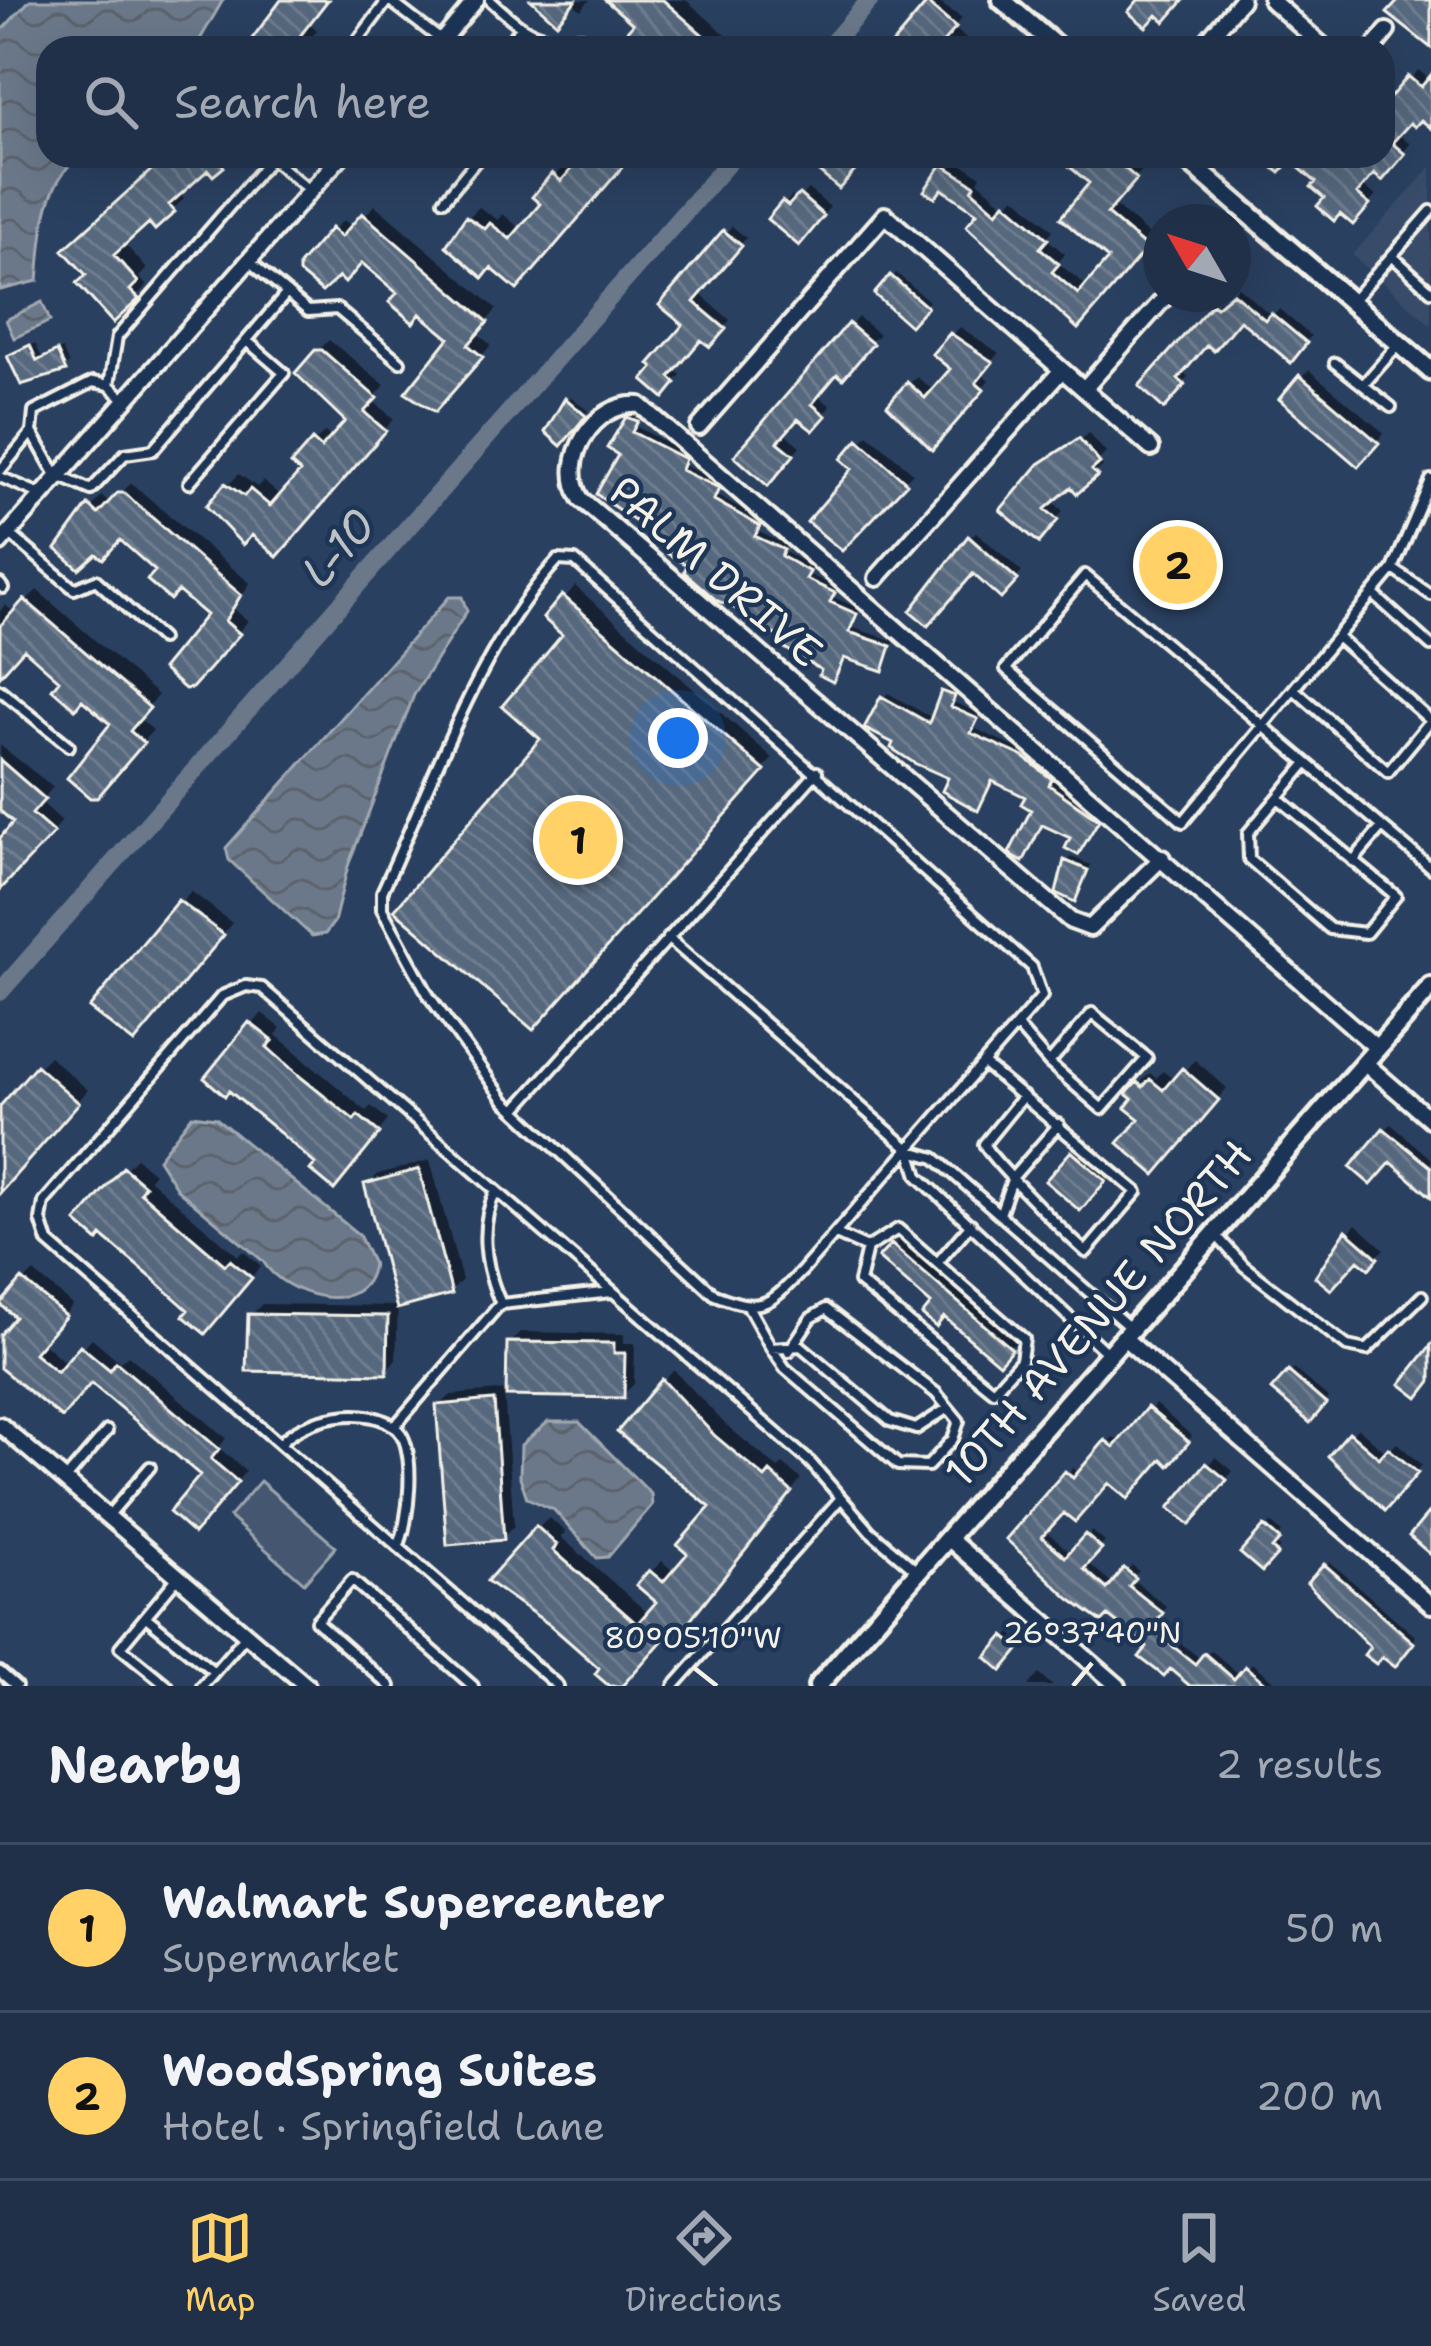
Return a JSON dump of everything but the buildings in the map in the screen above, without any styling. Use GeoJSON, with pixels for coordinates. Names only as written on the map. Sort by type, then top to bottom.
{"type":"FeatureCollection","features":[{"type":"Feature","properties":{"kind":"street"},"geometry":{"type":"LineString","coordinates":[[446,36],[476,0]]}},
{"type":"Feature","properties":{"kind":"street"},"geometry":{"type":"LineString","coordinates":[[1002,0],[1044,36]]}},
{"type":"Feature","properties":{"kind":"street"},"geometry":{"type":"LineString","coordinates":[[1211,36],[1241,0]]}},
{"type":"Feature","properties":{"kind":"street"},"geometry":{"type":"LineString","coordinates":[[1271,0],[1312,36]]}},
{"type":"Feature","properties":{"kind":"street"},"geometry":{"type":"LineString","coordinates":[[1383,36],[1387,31]]}},
{"type":"Feature","properties":{"kind":"street"},"geometry":{"type":"LineString","coordinates":[[4,538],[330,168]]}},
{"type":"Feature","properties":{"kind":"street"},"geometry":{"type":"LineString","coordinates":[[1193,168],[1227,204]]}},
{"type":"Feature","properties":{"kind":"street"},"geometry":{"type":"LineString","coordinates":[[699,427],[885,214],[1151,448]]}},
{"type":"Feature","properties":{"kind":"street"},"geometry":{"type":"LineString","coordinates":[[1251,226],[1431,371]]}},
{"type":"Feature","properties":{"kind":"street"},"geometry":{"type":"LineString","coordinates":[[1084,389],[1152,312]]}},
{"type":"Feature","properties":{"kind":"street"},"geometry":{"type":"LineString","coordinates":[[877,578],[1062,370]]}},
{"type":"Feature","properties":{"kind":"street","name":"PALM DRIVE"},"geometry":{"type":"LineString","coordinates":[[1162,858],[1090,928],[1071,921],[581,500],[568,468],[574,451],[606,413],[623,403],[640,405],[1162,858],[1378,1048]]}},
{"type":"Feature","properties":{"kind":"street","name":"10TH AVENUE NORTH"},"geometry":{"type":"LineString","coordinates":[[818,1686],[1431,987]]}},
{"type":"Feature","properties":{"kind":"street"},"geometry":{"type":"LineString","coordinates":[[1365,1063],[1431,1120]]}},
{"type":"Feature","properties":{"kind":"street"},"geometry":{"type":"LineString","coordinates":[[1128,1334],[1431,1605]]}},
{"type":"Feature","properties":{"kind":"street"},"geometry":{"type":"LineString","coordinates":[[0,1425],[307,1686]]}},
{"type":"Feature","properties":{"kind":"street"},"geometry":{"type":"LineString","coordinates":[[948,1538],[1118,1686]]}},
{"type":"Feature","properties":{"kind":"lane"},"geometry":{"type":"LineString","coordinates":[[361,36],[388,0],[430,36]]}},
{"type":"Feature","properties":{"kind":"lane"},"geometry":{"type":"LineString","coordinates":[[490,0],[520,28],[539,36]]}},
{"type":"Feature","properties":{"kind":"lane"},"geometry":{"type":"LineString","coordinates":[[513,36],[520,28]]}},
{"type":"Feature","properties":{"kind":"lane"},"geometry":{"type":"LineString","coordinates":[[109,385],[117,337],[263,168]]}},
{"type":"Feature","properties":{"kind":"lane"},"geometry":{"type":"LineString","coordinates":[[285,168],[310,191]]}},
{"type":"Feature","properties":{"kind":"lane"},"geometry":{"type":"LineString","coordinates":[[443,200],[471,168]]}},
{"type":"Feature","properties":{"kind":"lane"},"geometry":{"type":"LineString","coordinates":[[1351,302],[1431,211]]}},
{"type":"Feature","properties":{"kind":"lane"},"geometry":{"type":"LineString","coordinates":[[1391,256],[1431,291]]}},
{"type":"Feature","properties":{"kind":"lane"},"geometry":{"type":"LineString","coordinates":[[249,261],[308,311],[337,309],[400,362]]}},
{"type":"Feature","properties":{"kind":"lane"},"geometry":{"type":"LineString","coordinates":[[32,432],[56,476],[91,490],[124,454],[153,450],[287,293]]}},
{"type":"Feature","properties":{"kind":"lane"},"geometry":{"type":"LineString","coordinates":[[189,483],[284,373],[247,340]]}},
{"type":"Feature","properties":{"kind":"lane"},"geometry":{"type":"LineString","coordinates":[[1363,385],[1399,344]]}},
{"type":"Feature","properties":{"kind":"lane"},"geometry":{"type":"LineString","coordinates":[[1335,363],[1391,407]]}},
{"type":"Feature","properties":{"kind":"lane"},"geometry":{"type":"LineString","coordinates":[[40,494],[0,474],[32,432],[34,412],[93,382],[109,385],[125,400]]}},
{"type":"Feature","properties":{"kind":"lane"},"geometry":{"type":"LineString","coordinates":[[1431,480],[1426,505],[1393,569],[1264,729],[1184,822],[1006,669],[1085,575],[1264,729],[1431,868]]}},
{"type":"Feature","properties":{"kind":"lane"},"geometry":{"type":"LineString","coordinates":[[4,538],[74,589],[96,580],[161,639]]}},
{"type":"Feature","properties":{"kind":"lane"},"geometry":{"type":"LineString","coordinates":[[749,1308],[773,1301],[836,1234],[1042,996],[1032,967],[817,772],[575,561],[558,560],[533,586],[479,682],[382,892],[382,909],[430,996],[514,1110],[716,1294],[749,1308],[785,1368],[898,1466],[928,1466],[953,1439],[959,1421],[948,1408],[865,1334],[826,1309],[811,1318],[789,1351]]}},
{"type":"Feature","properties":{"kind":"lane"},"geometry":{"type":"LineString","coordinates":[[1393,569],[1431,596]]}},
{"type":"Feature","properties":{"kind":"lane"},"geometry":{"type":"LineString","coordinates":[[1372,594],[1431,646]]}},
{"type":"Feature","properties":{"kind":"lane"},"geometry":{"type":"LineString","coordinates":[[1295,690],[1388,772],[1431,720],[1338,638]]}},
{"type":"Feature","properties":{"kind":"lane"},"geometry":{"type":"LineString","coordinates":[[0,690],[69,746]]}},
{"type":"Feature","properties":{"kind":"lane"},"geometry":{"type":"LineString","coordinates":[[1278,798],[1396,896],[1366,933],[1330,929],[1249,859],[1248,833],[1306,764]]}},
{"type":"Feature","properties":{"kind":"lane"},"geometry":{"type":"LineString","coordinates":[[514,1110],[817,772]]}},
{"type":"Feature","properties":{"kind":"lane"},"geometry":{"type":"LineString","coordinates":[[1354,861],[1382,827]]}},
{"type":"Feature","properties":{"kind":"lane"},"geometry":{"type":"LineString","coordinates":[[668,938],[910,1151],[935,1158],[1128,1334]]}},
{"type":"Feature","properties":{"kind":"lane"},"geometry":{"type":"LineString","coordinates":[[558,1686],[48,1242],[40,1220],[44,1202],[222,995],[246,986],[262,988],[810,1462],[919,1572]]}},
{"type":"Feature","properties":{"kind":"lane"},"geometry":{"type":"LineString","coordinates":[[1019,1028],[1048,1063],[1102,1108],[1147,1058],[1092,1013],[1048,1063]]}},
{"type":"Feature","properties":{"kind":"lane"},"geometry":{"type":"LineString","coordinates":[[986,1066],[1059,1124],[1137,1192],[1086,1252],[986,1155],[984,1144],[1023,1096]]}},
{"type":"Feature","properties":{"kind":"lane"},"geometry":{"type":"LineString","coordinates":[[1000,1214],[1013,1178],[1059,1124]]}},
{"type":"Feature","properties":{"kind":"lane"},"geometry":{"type":"LineString","coordinates":[[910,1151],[918,1176],[1109,1354]]}},
{"type":"Feature","properties":{"kind":"lane"},"geometry":{"type":"LineString","coordinates":[[496,1191],[487,1209],[487,1272],[500,1304]]}},
{"type":"Feature","properties":{"kind":"lane"},"geometry":{"type":"LineString","coordinates":[[938,1262],[971,1224]]}},
{"type":"Feature","properties":{"kind":"lane"},"geometry":{"type":"LineString","coordinates":[[898,1229],[1024,1339],[1022,1360],[993,1390],[859,1282],[867,1248],[898,1229]]}},
{"type":"Feature","properties":{"kind":"lane"},"geometry":{"type":"LineString","coordinates":[[836,1234],[867,1248]]}},
{"type":"Feature","properties":{"kind":"lane"},"geometry":{"type":"LineString","coordinates":[[1215,1234],[1244,1266],[1347,1346],[1367,1350],[1422,1296]]}},
{"type":"Feature","properties":{"kind":"lane"},"geometry":{"type":"LineString","coordinates":[[395,1426],[500,1304],[612,1292]]}},
{"type":"Feature","properties":{"kind":"lane"},"geometry":{"type":"LineString","coordinates":[[771,1348],[789,1351],[801,1346],[890,1420],[916,1429],[948,1408]]}},
{"type":"Feature","properties":{"kind":"lane"},"geometry":{"type":"LineString","coordinates":[[280,1444],[308,1420],[369,1417],[395,1426],[406,1440],[409,1523],[398,1547]]}},
{"type":"Feature","properties":{"kind":"lane"},"geometry":{"type":"LineString","coordinates":[[64,1481],[107,1431]]}},
{"type":"Feature","properties":{"kind":"lane"},"geometry":{"type":"LineString","coordinates":[[108,1516],[150,1467]]}},
{"type":"Feature","properties":{"kind":"lane"},"geometry":{"type":"LineString","coordinates":[[674,1686],[841,1498]]}},
{"type":"Feature","properties":{"kind":"lane"},"geometry":{"type":"LineString","coordinates":[[168,1686],[121,1647],[179,1575]]}},
{"type":"Feature","properties":{"kind":"lane"},"geometry":{"type":"LineString","coordinates":[[390,1686],[316,1621],[352,1580],[473,1686]]}},
{"type":"Feature","properties":{"kind":"lane"},"geometry":{"type":"LineString","coordinates":[[146,1617],[214,1672]]}},
{"type":"Feature","properties":{"kind":"lane"},"geometry":{"type":"LineString","coordinates":[[202,1686],[247,1634]]}},
{"type":"Feature","properties":{"kind":"lane"},"geometry":{"type":"LineString","coordinates":[[0,1672],[16,1686]]}},
{"type":"Feature","properties":{"kind":"shaded area"},"geometry":{"type":"Polygon","coordinates":[[[1431,167],[1431,325],[1352,255],[1431,167]]]}},
{"type":"Feature","properties":{"kind":"shaded area"},"geometry":{"type":"Polygon","coordinates":[[[260,1481],[336,1547],[304,1583],[229,1517],[260,1481]]]}},
{"type":"Feature","properties":{"kind":"water"},"geometry":{"type":"Polygon","coordinates":[[[30,0],[223,0],[202,36],[36,36],[36,168],[67,168],[51,197],[38,281],[0,290],[0,32],[30,0]]]}},
{"type":"Feature","properties":{"kind":"water"},"geometry":{"type":"Polygon","coordinates":[[[42,302],[50,321],[14,338],[6,320],[42,302]]]}},
{"type":"Feature","properties":{"kind":"water"},"geometry":{"type":"Polygon","coordinates":[[[449,597],[462,597],[467,611],[414,695],[348,866],[334,922],[325,934],[312,936],[229,860],[226,848],[449,597]]]}},
{"type":"Feature","properties":{"kind":"water"},"geometry":{"type":"Polygon","coordinates":[[[192,1115],[216,1118],[359,1235],[373,1264],[367,1282],[340,1297],[322,1297],[287,1284],[177,1189],[158,1159],[192,1115]]]}},
{"type":"Feature","properties":{"kind":"water"},"geometry":{"type":"Polygon","coordinates":[[[548,1422],[579,1422],[651,1494],[652,1505],[608,1557],[597,1558],[554,1510],[527,1498],[520,1477],[521,1445],[548,1422]]]}},
{"type":"Feature","properties":{"kind":"waterway","name":"L-10"},"geometry":{"type":"LineString","coordinates":[[838,36],[870,0]]}},
{"type":"Feature","properties":{"kind":"waterway","name":"L-10"},"geometry":{"type":"LineString","coordinates":[[0,992],[723,168]]}},
{"type":"Feature","properties":{"kind":"place","name":"WoodSpring Suites"},"geometry":{"type":"Point","coordinates":[1178,565]}},
{"type":"Feature","properties":{"kind":"place","name":"Walmart Supercenter"},"geometry":{"type":"Point","coordinates":[578,840]}}]}
